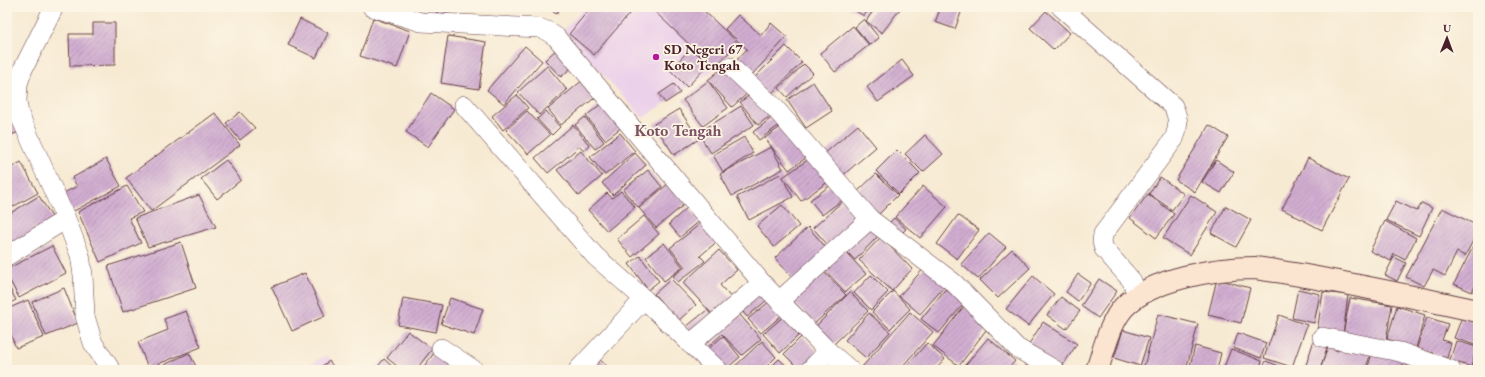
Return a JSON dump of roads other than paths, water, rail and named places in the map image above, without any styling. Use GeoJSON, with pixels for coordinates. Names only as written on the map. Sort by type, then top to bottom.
{"type":"FeatureCollection","features":[{"type":"Feature","properties":{"kind":"street"},"geometry":{"type":"LineString","coordinates":[[54,7],[23,69],[18,84],[17,101],[19,114],[66,219],[80,255],[83,275],[85,316],[93,343],[111,370]]}},
{"type":"Feature","properties":{"kind":"street"},"geometry":{"type":"LineString","coordinates":[[372,7],[421,22],[538,28],[547,31],[556,37],[762,282],[828,351],[850,370]]}},
{"type":"Feature","properties":{"kind":"street"},"geometry":{"type":"LineString","coordinates":[[1061,7],[1174,106],[1178,116],[1179,128],[1174,139],[1103,234],[1102,242],[1104,249],[1132,281],[1138,295]]}},
{"type":"Feature","properties":{"kind":"street"},"geometry":{"type":"LineString","coordinates":[[731,67],[774,107],[870,219],[954,283],[1017,348],[1055,370]]}},
{"type":"Feature","properties":{"kind":"street"},"geometry":{"type":"LineString","coordinates":[[464,105],[595,256],[644,299],[718,370]]}},
{"type":"Feature","properties":{"kind":"street"},"geometry":{"type":"LineString","coordinates":[[7,256],[66,219]]}},
{"type":"Feature","properties":{"kind":"street"},"geometry":{"type":"LineString","coordinates":[[779,301],[870,219]]}},
{"type":"Feature","properties":{"kind":"street"},"geometry":{"type":"LineString","coordinates":[[1097,370],[1110,329],[1123,308],[1138,295],[1159,285],[1185,276],[1256,268],[1304,275],[1389,291],[1478,311]]}},
{"type":"Feature","properties":{"kind":"street"},"geometry":{"type":"LineString","coordinates":[[690,344],[762,282]]}},
{"type":"Feature","properties":{"kind":"street"},"geometry":{"type":"LineString","coordinates":[[578,370],[644,299]]}},
{"type":"Feature","properties":{"kind":"street"},"geometry":{"type":"LineString","coordinates":[[1322,337],[1400,352],[1451,370]]}},
{"type":"Feature","properties":{"kind":"street"},"geometry":{"type":"LineString","coordinates":[[441,348],[474,370]]}},
{"type":"Feature","properties":{"kind":"street"},"geometry":{"type":"LineString","coordinates":[[810,370],[828,351]]}},
{"type":"Feature","properties":{"kind":"place","name":"SD Negeri 67 Koto Tengah"},"geometry":{"type":"Point","coordinates":[656,57]}},
{"type":"Feature","properties":{"kind":"district","name":"Koto Tengah"},"geometry":{"type":"Point","coordinates":[678,130]}}]}
